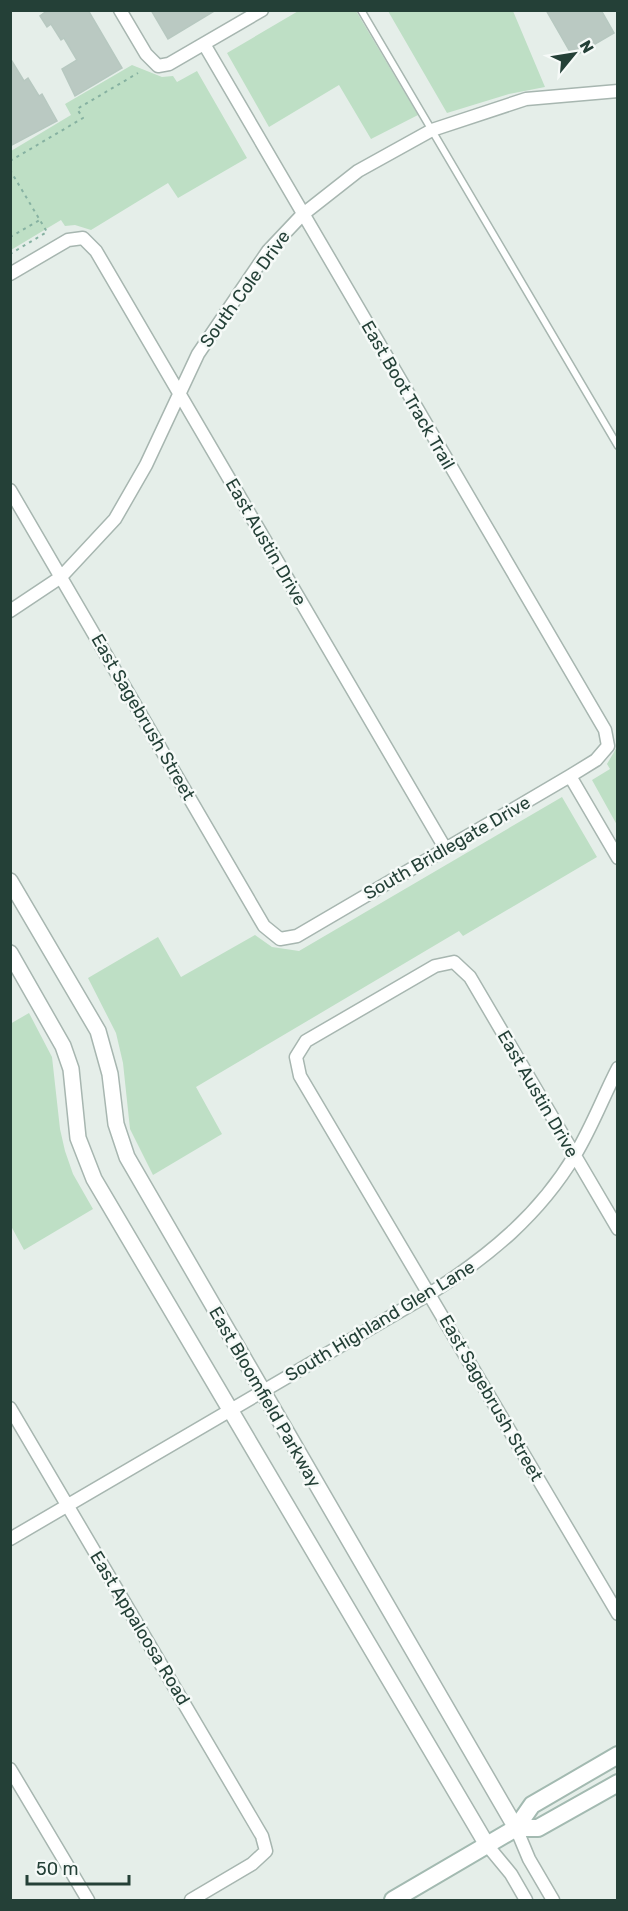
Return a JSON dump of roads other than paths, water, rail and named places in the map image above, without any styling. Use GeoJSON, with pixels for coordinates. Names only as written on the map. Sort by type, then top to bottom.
{"type":"FeatureCollection","features":[{"type":"Feature","properties":{"kind":"main road"},"geometry":{"type":"LineString","coordinates":[[393,1900],[516,1828],[532,1805],[618,1755]]}},
{"type":"Feature","properties":{"kind":"main road"},"geometry":{"type":"LineString","coordinates":[[516,1828],[538,1828],[618,1783]]}},
{"type":"Feature","properties":{"kind":"street"},"geometry":{"type":"LineString","coordinates":[[120,10],[146,54],[158,66],[169,64],[262,10]]}},
{"type":"Feature","properties":{"kind":"street","name":"East Boot Track Trail"},"geometry":{"type":"LineString","coordinates":[[204,44],[605,730],[608,746]]}},
{"type":"Feature","properties":{"kind":"street","name":"South Cole Drive"},"geometry":{"type":"LineString","coordinates":[[10,611],[61,576],[81,558],[119,512],[156,445],[198,354],[268,251],[302,215],[358,171],[432,130],[526,99],[618,91]]}},
{"type":"Feature","properties":{"kind":"street","name":"East Austin Drive"},"geometry":{"type":"LineString","coordinates":[[10,273],[68,240],[83,238],[96,250],[445,848]]}},
{"type":"Feature","properties":{"kind":"street","name":"East Sagebrush Street"},"geometry":{"type":"LineString","coordinates":[[10,490],[264,926],[280,939]]}},
{"type":"Feature","properties":{"kind":"street","name":"South Bridlegate Drive"},"geometry":{"type":"LineString","coordinates":[[280,939],[297,936],[570,776],[596,760],[608,746]]}},
{"type":"Feature","properties":{"kind":"street"},"geometry":{"type":"LineString","coordinates":[[570,776],[618,858]]}},
{"type":"Feature","properties":{"kind":"street","name":"East Bloomfield Parkway"},"geometry":{"type":"LineString","coordinates":[[10,880],[98,1031],[110,1074],[116,1124],[127,1157],[261,1393],[516,1828],[529,1859],[553,1900]]}},
{"type":"Feature","properties":{"kind":"street","name":"East Bloomfield Parkway"},"geometry":{"type":"LineString","coordinates":[[10,953],[63,1046],[71,1069],[78,1138],[94,1179],[487,1845],[511,1874],[526,1900]]}},
{"type":"Feature","properties":{"kind":"street","name":"East Austin Drive"},"geometry":{"type":"LineString","coordinates":[[454,962],[470,977],[618,1229]]}},
{"type":"Feature","properties":{"kind":"street","name":"East Sagebrush Street"},"geometry":{"type":"LineString","coordinates":[[454,962],[435,966],[306,1041],[296,1057],[300,1076],[431,1293],[618,1614]]}},
{"type":"Feature","properties":{"kind":"street","name":"South Highland Glen Lane"},"geometry":{"type":"LineString","coordinates":[[10,1539],[431,1293],[473,1266],[515,1232],[575,1156],[618,1068]]}},
{"type":"Feature","properties":{"kind":"street","name":"East Appaloosa Road"},"geometry":{"type":"LineString","coordinates":[[10,1408],[262,1836],[266,1851],[252,1864],[191,1900]]}},
{"type":"Feature","properties":{"kind":"street"},"geometry":{"type":"LineString","coordinates":[[10,1769],[88,1900]]}},
{"type":"Feature","properties":{"kind":"lane"},"geometry":{"type":"LineString","coordinates":[[362,10],[618,446]]}}]}
